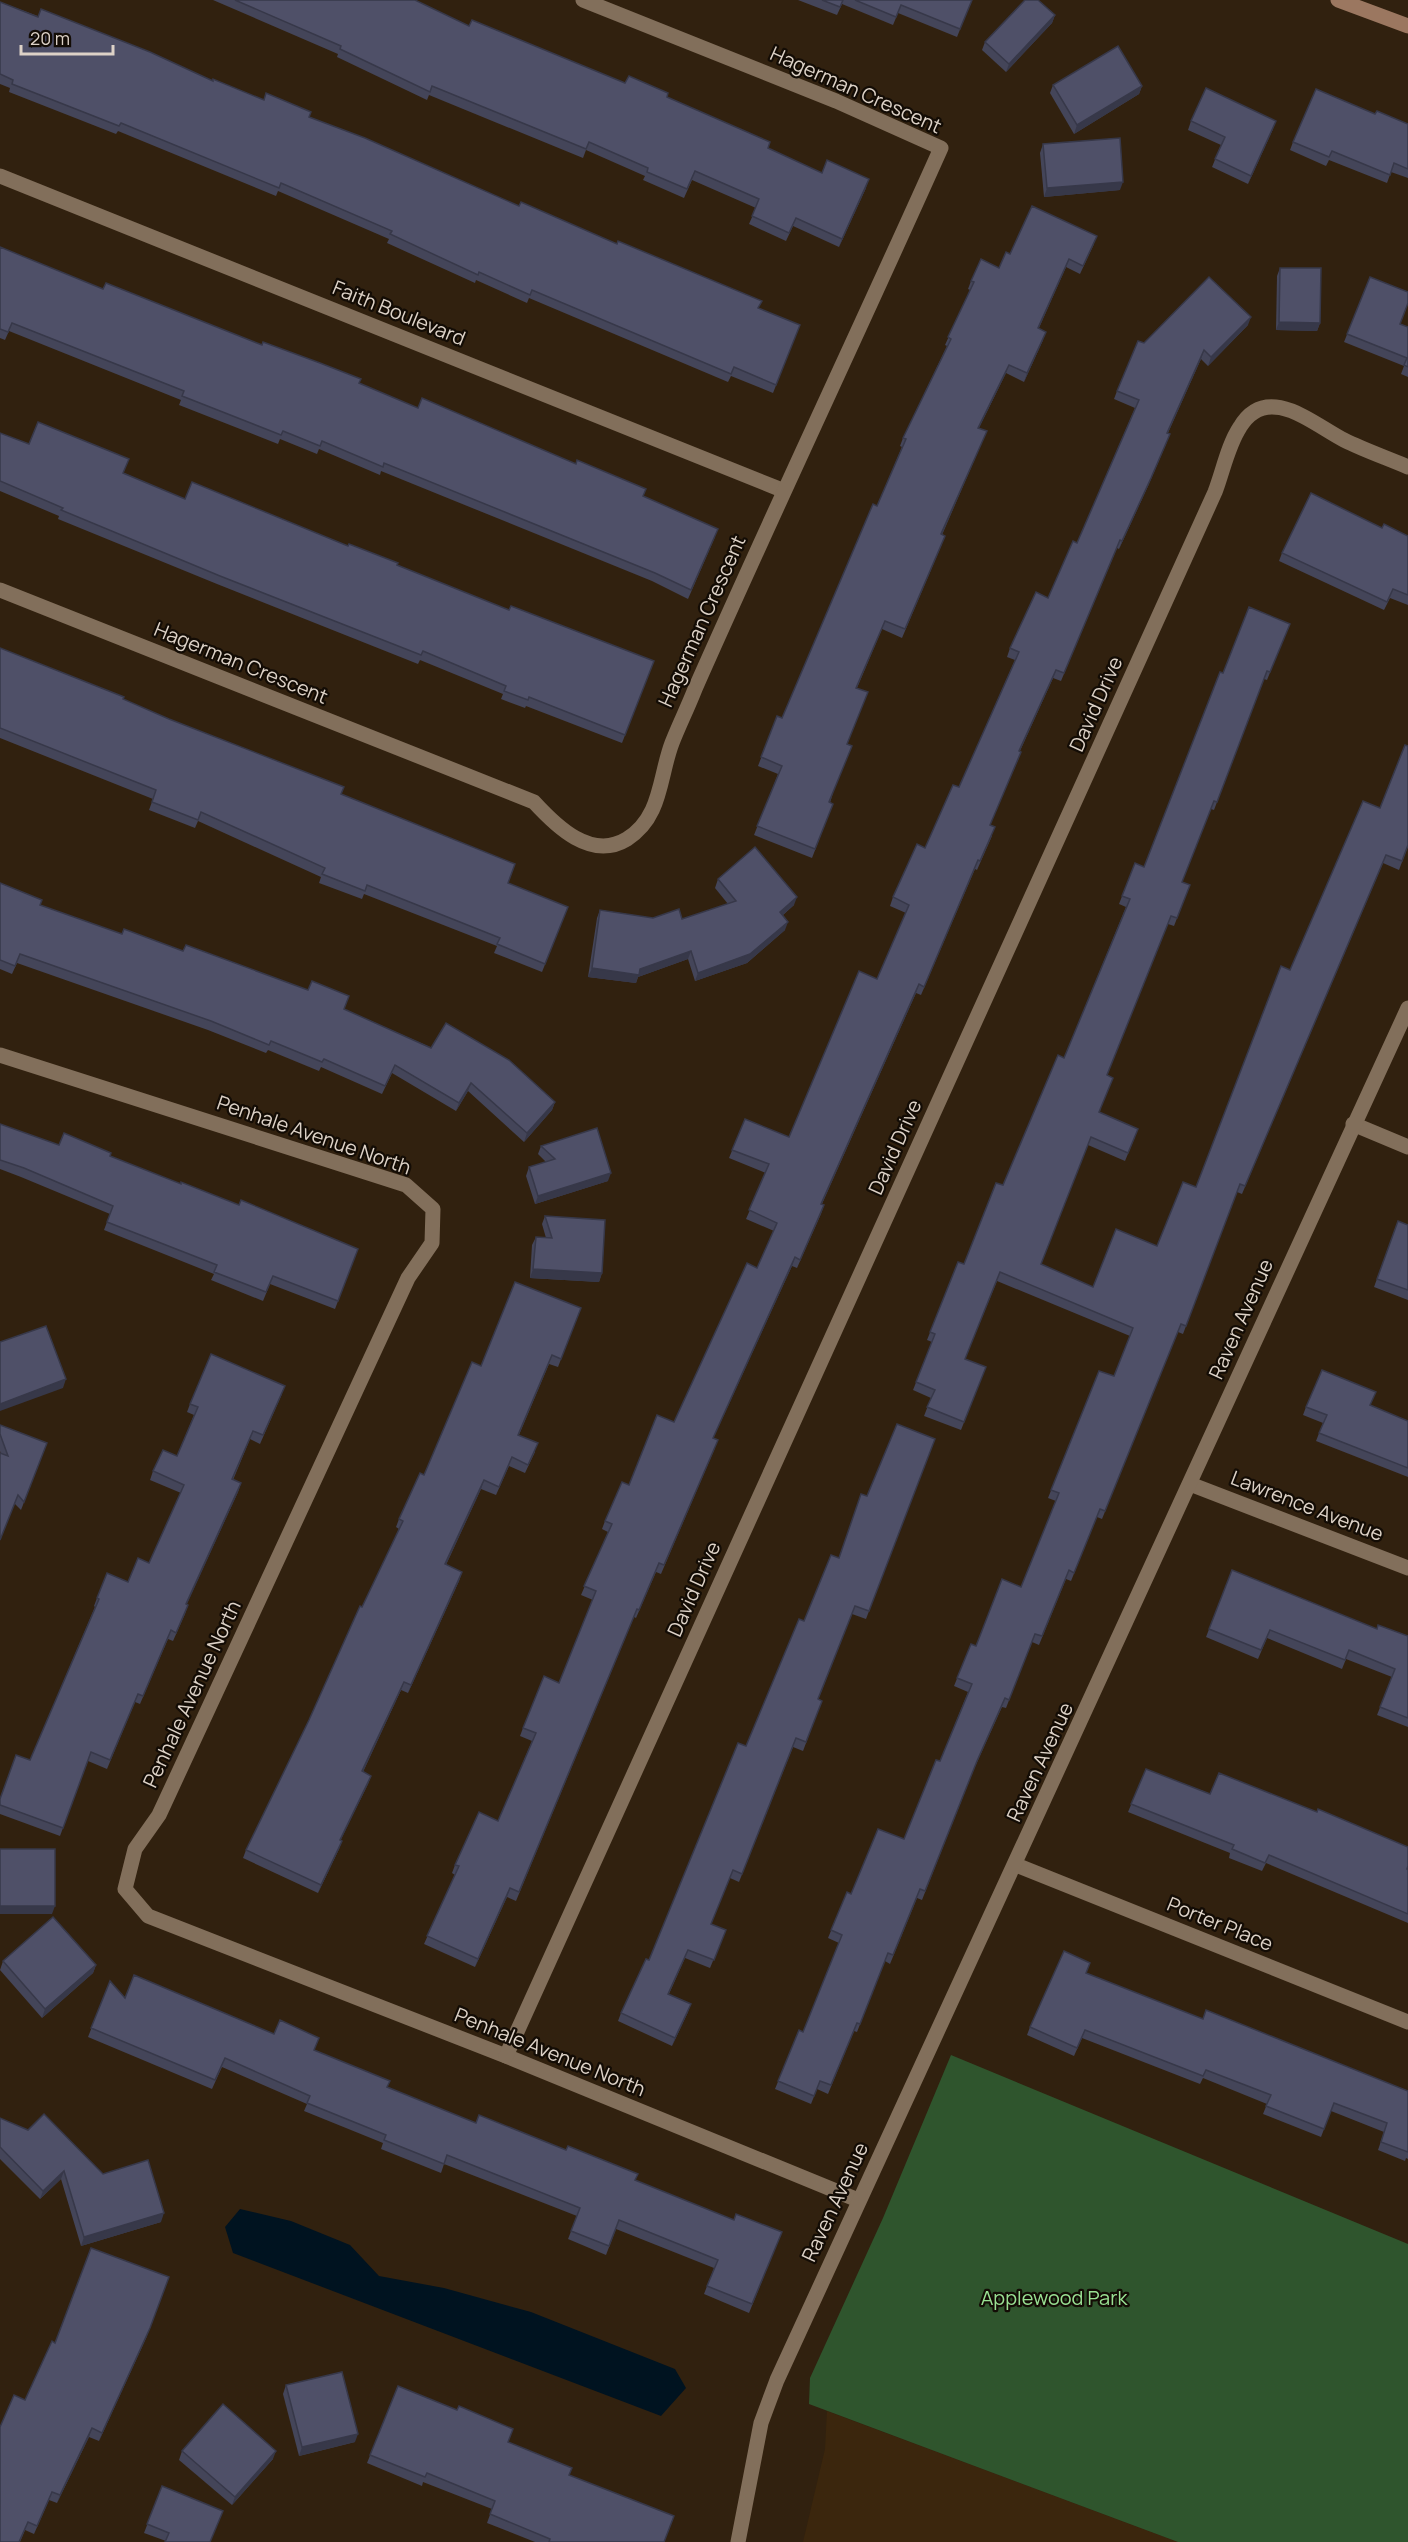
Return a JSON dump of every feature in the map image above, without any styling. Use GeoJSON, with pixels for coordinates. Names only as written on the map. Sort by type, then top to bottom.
{"type":"FeatureCollection","features":[{"type":"Feature","properties":{"kind":"main road"},"geometry":{"type":"LineString","coordinates":[[1338,0],[1408,26]]}},
{"type":"Feature","properties":{"kind":"street","name":"Hagerman Crescent"},"geometry":{"type":"LineString","coordinates":[[0,590],[534,802],[558,827],[583,842],[606,846],[626,839],[654,809],[671,745],[782,490],[941,148],[836,101],[583,0]]}},
{"type":"Feature","properties":{"kind":"street","name":"Faith Boulevard"},"geometry":{"type":"LineString","coordinates":[[0,176],[782,490]]}},
{"type":"Feature","properties":{"kind":"street","name":"David Drive"},"geometry":{"type":"LineString","coordinates":[[506,2056],[1215,492],[1240,425],[1259,408],[1281,407],[1299,413],[1344,440],[1408,467]]}},
{"type":"Feature","properties":{"kind":"street","name":"Raven Avenue"},"geometry":{"type":"LineString","coordinates":[[738,2542],[762,2423],[773,2391],[858,2200],[1016,1864],[1408,1008]]}},
{"type":"Feature","properties":{"kind":"street","name":"Penhale Avenue North"},"geometry":{"type":"LineString","coordinates":[[0,1055],[406,1185],[433,1209],[432,1243],[408,1278],[159,1815],[135,1849],[125,1889],[148,1916],[506,2056],[858,2200]]}},
{"type":"Feature","properties":{"kind":"street"},"geometry":{"type":"LineString","coordinates":[[1353,1124],[1408,1147]]}},
{"type":"Feature","properties":{"kind":"street","name":"Lawrence Avenue"},"geometry":{"type":"LineString","coordinates":[[1190,1484],[1408,1568]]}},
{"type":"Feature","properties":{"kind":"street","name":"Porter Place"},"geometry":{"type":"LineString","coordinates":[[1016,1864],[1408,2022]]}},
{"type":"Feature","properties":{"kind":"shaded area"},"geometry":{"type":"Polygon","coordinates":[[[827,2411],[1178,2542],[803,2542],[825,2449],[827,2411]]]}},
{"type":"Feature","properties":{"kind":"green space","name":"Applewood Park"},"geometry":{"type":"Polygon","coordinates":[[[951,2055],[1408,2244],[1408,2542],[1178,2542],[809,2404],[810,2378],[883,2218],[951,2055]]]}},
{"type":"Feature","properties":{"kind":"water"},"geometry":{"type":"Polygon","coordinates":[[[240,2209],[291,2221],[350,2245],[379,2276],[444,2288],[531,2312],[675,2369],[686,2388],[661,2416],[233,2253],[225,2227],[240,2209]]]}},
{"type":"Feature","properties":{"kind":"building"},"geometry":{"type":"Polygon","coordinates":[[[235,0],[415,0],[469,26],[472,20],[625,83],[629,76],[668,93],[667,97],[770,142],[768,148],[822,173],[827,160],[869,179],[842,239],[796,218],[789,233],[752,216],[759,199],[695,171],[687,189],[647,172],[648,168],[589,142],[586,149],[432,86],[430,92],[340,49],[341,46],[235,0]]]}},
{"type":"Feature","properties":{"kind":"building"},"geometry":{"type":"Polygon","coordinates":[[[822,0],[843,0],[840,7],[822,0]]]}},
{"type":"Feature","properties":{"kind":"building"},"geometry":{"type":"Polygon","coordinates":[[[855,0],[972,0],[960,29],[901,5],[896,17],[855,0]]]}},
{"type":"Feature","properties":{"kind":"building"},"geometry":{"type":"Polygon","coordinates":[[[1025,0],[1038,0],[1055,15],[1009,64],[985,42],[1025,0]]]}},
{"type":"Feature","properties":{"kind":"building"},"geometry":{"type":"Polygon","coordinates":[[[0,2],[38,17],[41,9],[264,100],[266,93],[311,112],[309,117],[365,138],[519,206],[521,202],[617,244],[618,241],[762,301],[758,308],[800,325],[776,385],[734,367],[731,374],[532,290],[530,295],[479,272],[478,275],[390,234],[392,231],[281,183],[279,188],[121,123],[119,126],[12,84],[13,80],[0,74],[0,2]]]}},
{"type":"Feature","properties":{"kind":"building"},"geometry":{"type":"Polygon","coordinates":[[[1118,46],[1142,86],[1077,125],[1053,85],[1118,46]]]}},
{"type":"Feature","properties":{"kind":"building"},"geometry":{"type":"Polygon","coordinates":[[[1206,88],[1276,121],[1251,176],[1215,159],[1225,137],[1191,121],[1206,88]]]}},
{"type":"Feature","properties":{"kind":"building"},"geometry":{"type":"Polygon","coordinates":[[[1316,89],[1375,114],[1377,111],[1408,124],[1408,169],[1394,163],[1390,175],[1332,151],[1329,157],[1293,142],[1316,89]]]}},
{"type":"Feature","properties":{"kind":"building"},"geometry":{"type":"Polygon","coordinates":[[[1120,138],[1123,182],[1047,188],[1043,144],[1120,138]]]}},
{"type":"Feature","properties":{"kind":"building"},"geometry":{"type":"Polygon","coordinates":[[[1032,206],[1097,236],[1083,266],[1069,259],[1038,328],[1046,332],[1027,373],[1009,365],[978,428],[987,431],[941,534],[945,536],[905,629],[885,621],[856,688],[868,692],[847,744],[852,746],[829,802],[833,804],[815,849],[757,826],[782,766],[761,757],[777,716],[782,718],[873,504],[877,506],[906,439],[903,438],[951,339],[948,337],[974,282],[971,281],[981,259],[999,268],[1006,252],[1010,254],[1032,206]]]}},
{"type":"Feature","properties":{"kind":"building"},"geometry":{"type":"Polygon","coordinates":[[[0,247],[103,289],[106,283],[262,345],[263,342],[320,363],[361,379],[359,383],[418,408],[422,398],[576,464],[577,460],[646,489],[643,496],[718,529],[691,590],[655,573],[384,463],[383,467],[322,441],[320,446],[283,431],[281,435],[182,396],[184,391],[12,323],[8,332],[0,329],[0,247]]]}},
{"type":"Feature","properties":{"kind":"building"},"geometry":{"type":"Polygon","coordinates":[[[1280,268],[1321,268],[1320,323],[1279,322],[1280,268]]]}},
{"type":"Feature","properties":{"kind":"building"},"geometry":{"type":"Polygon","coordinates":[[[1209,277],[1251,317],[1211,357],[1204,350],[1167,433],[1170,434],[1151,478],[1122,541],[1120,540],[1064,673],[1056,670],[1019,751],[1021,752],[990,825],[995,827],[980,861],[978,860],[924,987],[919,984],[821,1204],[824,1205],[800,1260],[795,1257],[713,1438],[718,1440],[664,1565],[659,1563],[639,1610],[637,1609],[519,1892],[510,1888],[478,1959],[427,1936],[459,1866],[455,1865],[479,1812],[498,1821],[536,1733],[523,1728],[544,1676],[559,1683],[596,1591],[584,1586],[612,1524],[605,1521],[622,1482],[629,1485],[657,1415],[674,1422],[747,1263],[757,1268],[777,1223],[749,1210],[769,1164],[732,1150],[745,1119],[789,1137],[859,971],[877,979],[909,905],[893,897],[917,844],[925,848],[953,785],[959,787],[1019,652],[1010,648],[1036,592],[1048,598],[1073,541],[1077,543],[1139,400],[1117,391],[1138,341],[1144,343],[1209,277]]]}},
{"type":"Feature","properties":{"kind":"building"},"geometry":{"type":"Polygon","coordinates":[[[1370,277],[1408,292],[1408,303],[1400,324],[1408,327],[1408,367],[1404,365],[1407,358],[1347,334],[1370,277]]]}},
{"type":"Feature","properties":{"kind":"building"},"geometry":{"type":"Polygon","coordinates":[[[38,422],[129,459],[123,473],[185,499],[192,482],[348,546],[349,544],[398,563],[397,565],[509,610],[511,606],[654,661],[625,735],[529,697],[528,700],[504,691],[506,686],[423,651],[421,655],[220,576],[61,510],[63,508],[0,481],[0,433],[29,444],[38,422]]]}},
{"type":"Feature","properties":{"kind":"building"},"geometry":{"type":"Polygon","coordinates":[[[1311,493],[1382,528],[1384,524],[1408,536],[1408,595],[1393,589],[1387,602],[1282,553],[1311,493]]]}},
{"type":"Feature","properties":{"kind":"building"},"geometry":{"type":"Polygon","coordinates":[[[1249,607],[1290,624],[1270,672],[1267,671],[1217,802],[1214,801],[1182,882],[1190,885],[1177,918],[1171,916],[1107,1075],[1113,1078],[1099,1112],[1138,1129],[1128,1153],[1091,1137],[1041,1264],[1093,1287],[1116,1229],[1157,1246],[1183,1182],[1196,1187],[1281,966],[1290,970],[1363,801],[1380,808],[1405,745],[1408,746],[1408,845],[1402,861],[1386,855],[1245,1186],[1240,1184],[1186,1326],[1181,1324],[1105,1511],[1100,1509],[1074,1573],[1069,1570],[1042,1636],[1035,1634],[1009,1700],[1005,1698],[977,1761],[925,1891],[920,1889],[893,1955],[888,1953],[860,2024],[857,2023],[831,2085],[820,2081],[814,2096],[778,2081],[799,2030],[803,2032],[842,1935],[831,1930],[847,1892],[851,1894],[878,1829],[904,1839],[936,1760],[940,1761],[972,1684],[957,1678],[971,1644],[976,1646],[1002,1579],[1021,1587],[1059,1493],[1051,1490],[1099,1371],[1114,1376],[1133,1328],[1000,1272],[965,1359],[986,1367],[964,1422],[927,1407],[935,1390],[916,1382],[935,1334],[930,1332],[958,1262],[964,1264],[996,1183],[1003,1185],[1058,1055],[1064,1058],[1130,899],[1122,896],[1135,863],[1144,867],[1220,672],[1223,673],[1249,607]]]}},
{"type":"Feature","properties":{"kind":"building"},"geometry":{"type":"Polygon","coordinates":[[[0,648],[124,697],[123,699],[169,719],[344,787],[341,794],[515,864],[508,883],[568,907],[545,964],[497,944],[500,938],[367,885],[365,891],[322,874],[325,868],[201,812],[198,820],[152,802],[156,790],[0,728],[0,648]]]}},
{"type":"Feature","properties":{"kind":"building"},"geometry":{"type":"Polygon","coordinates":[[[755,847],[797,897],[780,912],[788,922],[750,954],[698,973],[691,951],[640,969],[639,975],[592,968],[600,910],[653,918],[679,909],[682,919],[736,901],[718,879],[755,847]]]}},
{"type":"Feature","properties":{"kind":"building"},"geometry":{"type":"Polygon","coordinates":[[[0,883],[42,900],[40,905],[122,934],[124,929],[183,951],[186,945],[308,990],[312,981],[349,996],[344,1009],[431,1048],[446,1023],[509,1060],[555,1102],[527,1133],[471,1083],[459,1103],[395,1065],[385,1086],[324,1059],[322,1062],[271,1041],[269,1045],[211,1021],[20,954],[15,966],[0,960],[0,883]]]}},
{"type":"Feature","properties":{"kind":"building"},"geometry":{"type":"Polygon","coordinates":[[[0,1124],[59,1145],[64,1133],[111,1153],[110,1156],[239,1205],[241,1200],[358,1249],[338,1301],[273,1276],[266,1292],[214,1272],[217,1265],[107,1222],[113,1206],[0,1160],[0,1124]]]}},
{"type":"Feature","properties":{"kind":"building"},"geometry":{"type":"Polygon","coordinates":[[[597,1128],[611,1173],[538,1196],[529,1167],[555,1159],[541,1146],[597,1128]]]}},
{"type":"Feature","properties":{"kind":"building"},"geometry":{"type":"Polygon","coordinates":[[[545,1216],[605,1220],[602,1273],[533,1269],[536,1237],[552,1238],[545,1216]]]}},
{"type":"Feature","properties":{"kind":"building"},"geometry":{"type":"Polygon","coordinates":[[[1398,1221],[1408,1225],[1408,1290],[1377,1279],[1398,1221]]]}},
{"type":"Feature","properties":{"kind":"building"},"geometry":{"type":"Polygon","coordinates":[[[515,1282],[581,1308],[561,1359],[552,1355],[518,1435],[538,1443],[528,1465],[512,1457],[499,1487],[484,1480],[445,1564],[462,1572],[411,1685],[404,1682],[362,1771],[371,1776],[321,1885],[246,1850],[309,1720],[360,1606],[362,1607],[403,1521],[399,1519],[420,1473],[424,1475],[472,1362],[481,1366],[515,1282]]]}},
{"type":"Feature","properties":{"kind":"building"},"geometry":{"type":"Polygon","coordinates":[[[46,1326],[66,1379],[0,1404],[0,1342],[46,1326]]]}},
{"type":"Feature","properties":{"kind":"building"},"geometry":{"type":"Polygon","coordinates":[[[211,1354],[285,1386],[263,1435],[253,1431],[232,1479],[241,1483],[186,1604],[188,1605],[176,1633],[171,1630],[143,1696],[138,1694],[110,1760],[91,1752],[63,1828],[0,1805],[0,1799],[16,1755],[30,1760],[99,1599],[97,1598],[107,1573],[128,1582],[138,1558],[149,1563],[184,1485],[153,1471],[163,1450],[177,1456],[198,1407],[190,1404],[211,1354]]]}},
{"type":"Feature","properties":{"kind":"building"},"geometry":{"type":"Polygon","coordinates":[[[1322,1370],[1376,1392],[1370,1405],[1408,1421],[1408,1468],[1319,1433],[1327,1415],[1306,1407],[1322,1370]]]}},
{"type":"Feature","properties":{"kind":"building"},"geometry":{"type":"Polygon","coordinates":[[[897,1424],[935,1439],[869,1611],[855,1606],[818,1699],[822,1701],[806,1742],[796,1738],[742,1874],[733,1870],[711,1924],[726,1930],[714,1960],[688,1950],[668,1994],[691,2004],[675,2038],[621,2013],[646,1959],[649,1960],[738,1743],[746,1746],[799,1619],[804,1621],[831,1555],[839,1558],[861,1494],[867,1496],[897,1424]]]}},
{"type":"Feature","properties":{"kind":"building"},"geometry":{"type":"Polygon","coordinates":[[[0,1425],[47,1443],[24,1502],[18,1495],[0,1540],[0,1453],[8,1456],[0,1434],[0,1425]]]}},
{"type":"Feature","properties":{"kind":"building"},"geometry":{"type":"Polygon","coordinates":[[[1232,1570],[1377,1629],[1378,1625],[1408,1636],[1408,1718],[1380,1707],[1395,1669],[1349,1650],[1345,1660],[1270,1630],[1261,1650],[1209,1629],[1232,1570]]]}},
{"type":"Feature","properties":{"kind":"building"},"geometry":{"type":"Polygon","coordinates":[[[1146,1769],[1210,1794],[1219,1773],[1317,1812],[1318,1809],[1408,1847],[1408,1914],[1269,1855],[1265,1863],[1232,1849],[1234,1845],[1131,1804],[1146,1769]]]}},
{"type":"Feature","properties":{"kind":"building"},"geometry":{"type":"Polygon","coordinates":[[[0,1849],[55,1849],[55,1906],[0,1906],[0,1849]]]}},
{"type":"Feature","properties":{"kind":"building"},"geometry":{"type":"Polygon","coordinates":[[[53,1917],[96,1965],[45,2009],[3,1961],[53,1917]]]}},
{"type":"Feature","properties":{"kind":"building"},"geometry":{"type":"Polygon","coordinates":[[[1064,1951],[1090,1963],[1086,1973],[1203,2019],[1206,2010],[1408,2091],[1408,2152],[1381,2142],[1387,2123],[1334,2103],[1324,2129],[1266,2106],[1271,2095],[1206,2070],[1203,2076],[1085,2030],[1077,2048],[1030,2027],[1064,1951]]]}},
{"type":"Feature","properties":{"kind":"building"},"geometry":{"type":"Polygon","coordinates":[[[134,1975],[274,2034],[280,2020],[319,2038],[314,2050],[390,2081],[387,2087],[476,2123],[479,2115],[566,2150],[568,2146],[638,2174],[635,2180],[734,2220],[736,2214],[782,2232],[752,2304],[707,2286],[718,2260],[619,2220],[609,2246],[571,2231],[580,2208],[447,2155],[444,2164],[384,2140],[386,2135],[307,2103],[310,2096],[225,2058],[215,2080],[91,2028],[110,1981],[125,1998],[134,1975]]]}},
{"type":"Feature","properties":{"kind":"building"},"geometry":{"type":"Polygon","coordinates":[[[44,2114],[103,2174],[148,2160],[164,2213],[84,2237],[64,2171],[43,2191],[0,2147],[0,2118],[28,2130],[44,2114]]]}},
{"type":"Feature","properties":{"kind":"building"},"geometry":{"type":"Polygon","coordinates":[[[91,2248],[169,2277],[150,2328],[102,2433],[92,2428],[60,2495],[52,2492],[37,2526],[28,2522],[19,2542],[0,2542],[0,2427],[14,2395],[25,2400],[52,2341],[55,2343],[91,2248]]]}},
{"type":"Feature","properties":{"kind":"building"},"geometry":{"type":"Polygon","coordinates":[[[342,2372],[358,2434],[302,2447],[286,2385],[342,2372]]]}},
{"type":"Feature","properties":{"kind":"building"},"geometry":{"type":"Polygon","coordinates":[[[398,2386],[457,2410],[459,2406],[513,2429],[508,2442],[572,2468],[569,2475],[674,2516],[664,2542],[549,2542],[550,2539],[490,2514],[495,2501],[427,2473],[425,2477],[370,2455],[398,2386]]]}},
{"type":"Feature","properties":{"kind":"building"},"geometry":{"type":"Polygon","coordinates":[[[223,2404],[276,2451],[235,2497],[182,2451],[223,2404]]]}},
{"type":"Feature","properties":{"kind":"building"},"geometry":{"type":"Polygon","coordinates":[[[162,2486],[223,2511],[210,2542],[165,2542],[169,2533],[147,2524],[162,2486]]]}}]}
